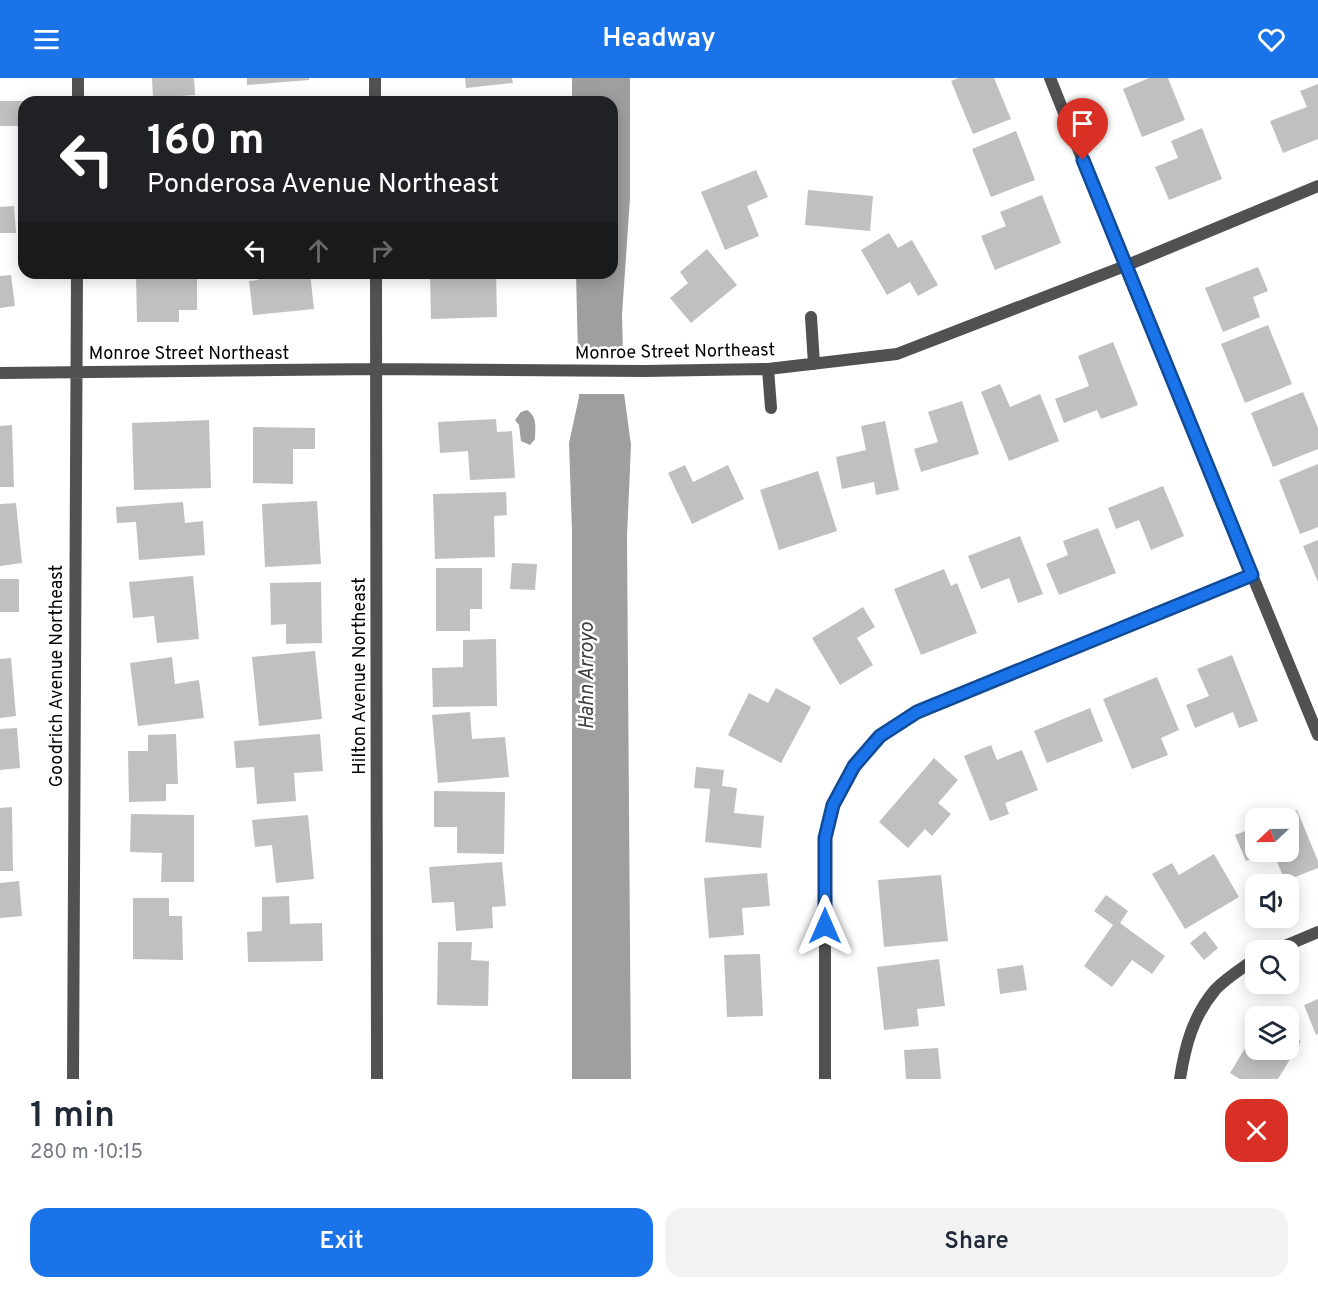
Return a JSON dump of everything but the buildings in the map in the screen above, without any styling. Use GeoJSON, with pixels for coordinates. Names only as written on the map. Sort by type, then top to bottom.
{"type":"FeatureCollection","features":[{"type":"Feature","properties":{"kind":"street"},"geometry":{"type":"LineString","coordinates":[[78,78],[78,96]]}},
{"type":"Feature","properties":{"kind":"street"},"geometry":{"type":"LineString","coordinates":[[375,78],[375,96]]}},
{"type":"Feature","properties":{"kind":"street"},"geometry":{"type":"LineString","coordinates":[[1050,78],[1318,735]]}},
{"type":"Feature","properties":{"kind":"street","name":"Monroe Street Northeast"},"geometry":{"type":"LineString","coordinates":[[0,373],[376,369],[633,371],[768,369],[897,354],[1125,266],[1318,186]]}},
{"type":"Feature","properties":{"kind":"street","name":"Goodrich Avenue Northeast"},"geometry":{"type":"LineString","coordinates":[[73,1079],[77,279]]}},
{"type":"Feature","properties":{"kind":"street","name":"Hilton Avenue Northeast"},"geometry":{"type":"LineString","coordinates":[[376,279],[377,1079]]}},
{"type":"Feature","properties":{"kind":"street"},"geometry":{"type":"LineString","coordinates":[[811,317],[814,364]]}},
{"type":"Feature","properties":{"kind":"street"},"geometry":{"type":"LineString","coordinates":[[768,369],[771,408]]}},
{"type":"Feature","properties":{"kind":"street"},"geometry":{"type":"LineString","coordinates":[[825,1079],[825,838],[833,805],[854,766],[880,736],[917,712],[1252,575]]}},
{"type":"Feature","properties":{"kind":"street"},"geometry":{"type":"LineString","coordinates":[[1299,940],[1318,932]]}},
{"type":"Feature","properties":{"kind":"street"},"geometry":{"type":"LineString","coordinates":[[1180,1079],[1185,1048],[1192,1026],[1216,989],[1245,967]]}},
{"type":"Feature","properties":{"kind":"water","name":"Hahn Arroyo"},"geometry":{"type":"Polygon","coordinates":[[[572,78],[630,78],[630,198],[622,315],[624,393],[631,445],[627,536],[631,1079],[572,1079],[572,531],[569,443],[579,397],[576,279],[618,279],[618,96],[572,96],[572,78]]]}},
{"type":"Feature","properties":{"kind":"water"},"geometry":{"type":"Polygon","coordinates":[[[527,410],[533,416],[535,423],[535,439],[530,445],[521,441],[519,425],[515,420],[521,412],[527,410]]]}},
{"type":"Feature","properties":{"kind":"pier"},"geometry":{"type":"Polygon","coordinates":[[[625,349],[627,394],[576,394],[576,351],[625,349]]]}},
{"type":"Feature","properties":{"kind":"route"},"geometry":{"type":"LineString","coordinates":[[825,926],[825,838],[833,805],[854,766],[880,736],[917,712],[1252,575],[1083,160]]}}]}
